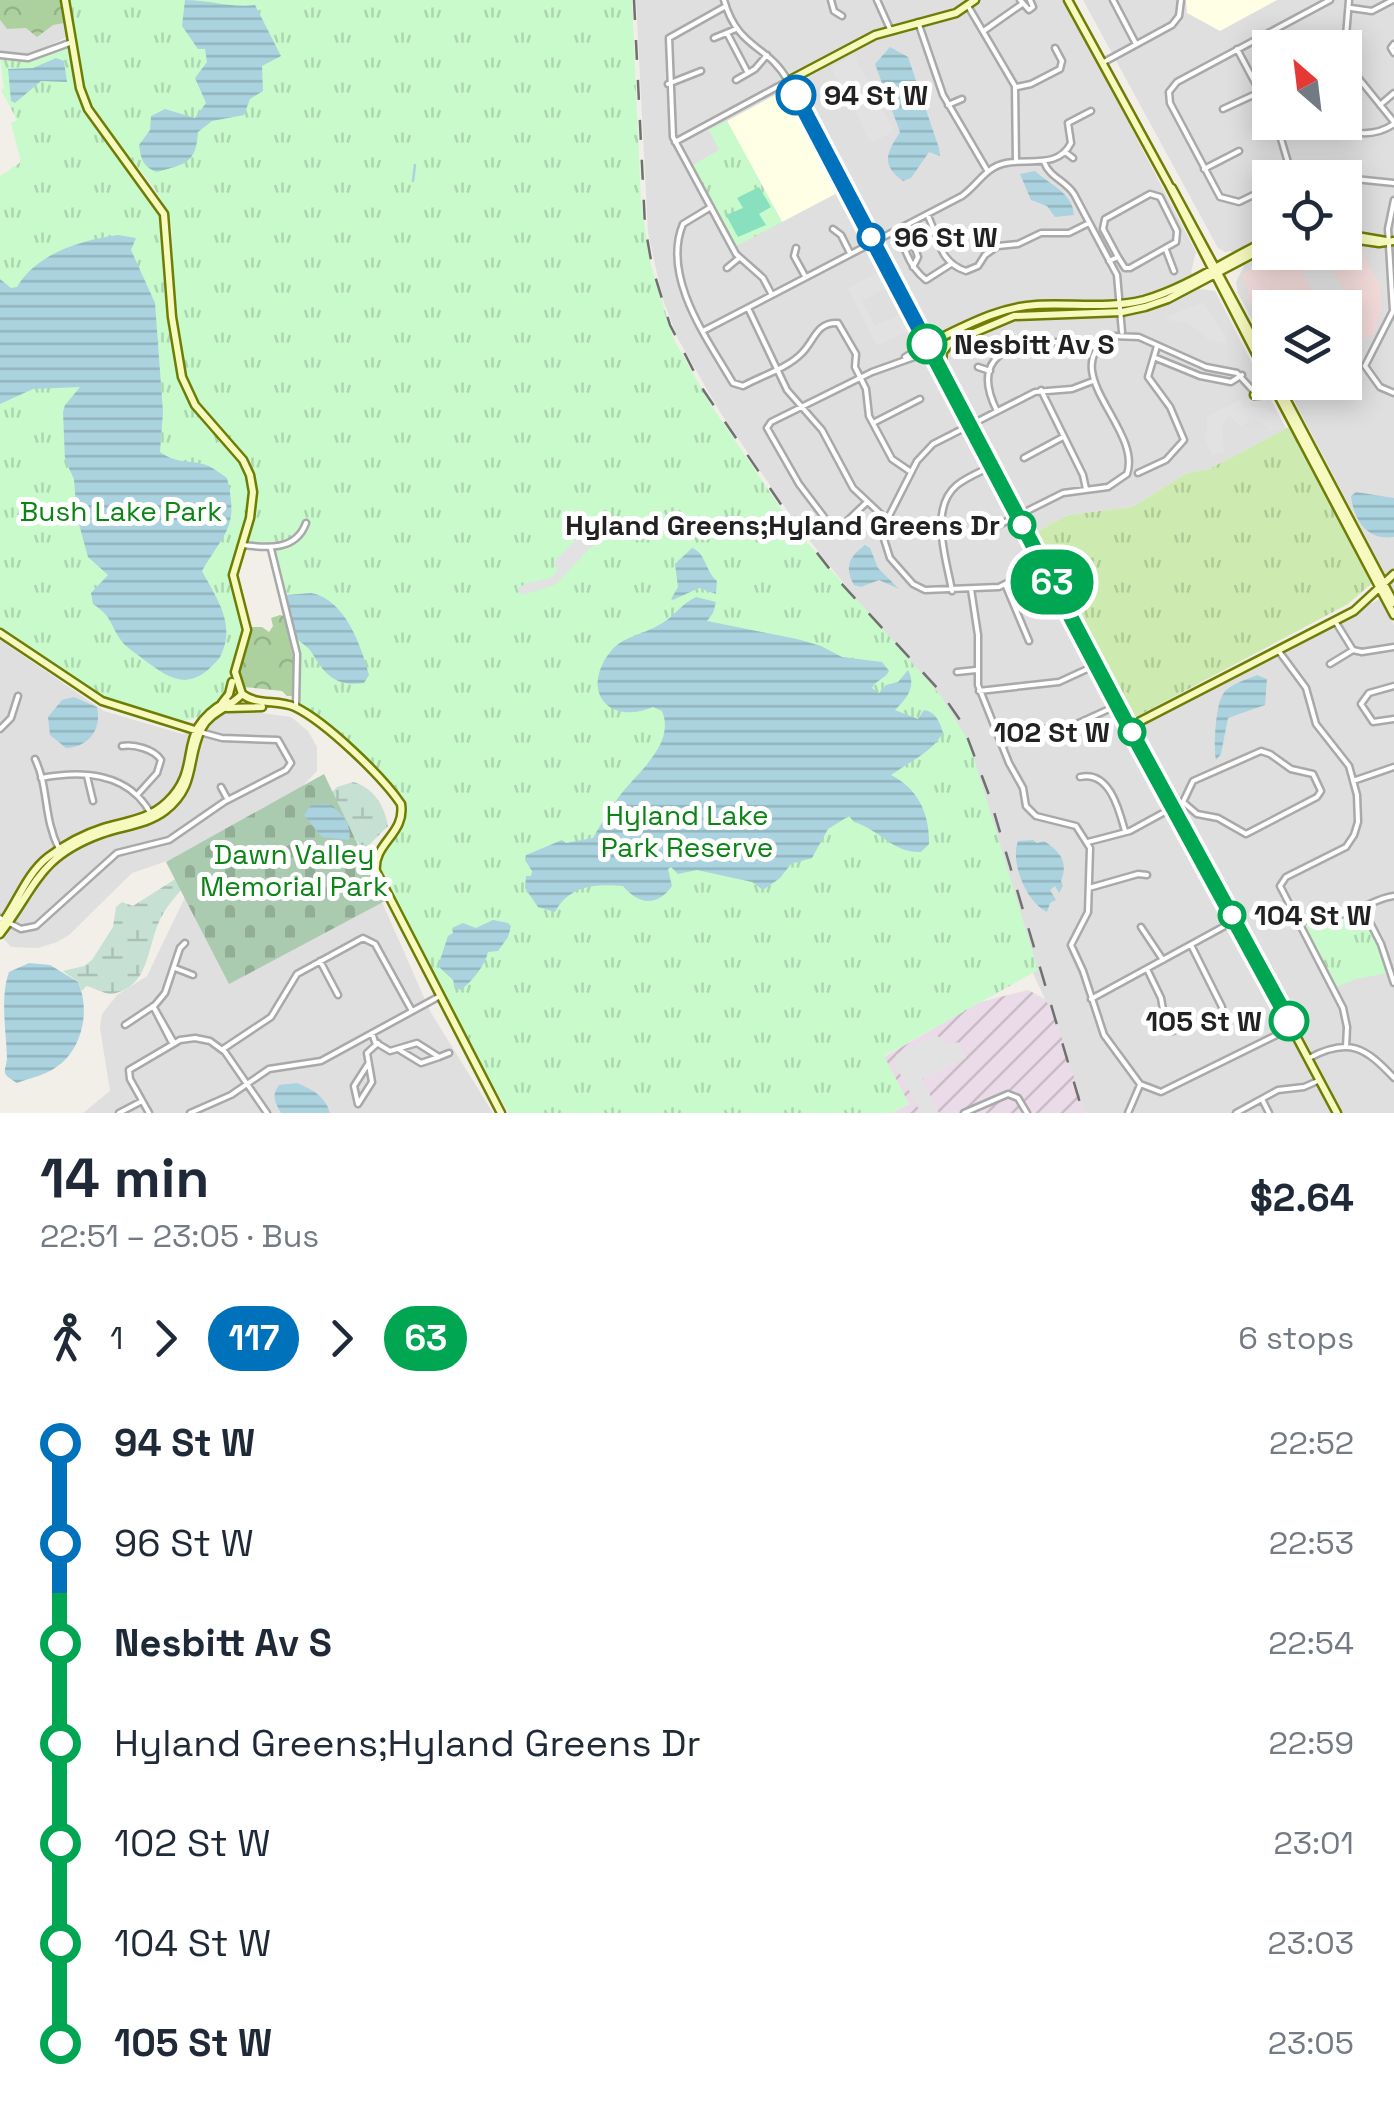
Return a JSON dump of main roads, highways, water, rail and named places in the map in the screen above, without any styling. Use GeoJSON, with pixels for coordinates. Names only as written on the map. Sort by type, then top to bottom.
{"type":"FeatureCollection","features":[{"type":"Feature","properties":{"kind":"water"},"geometry":{"type":"Polygon","coordinates":[[[185,0],[255,5],[281,56],[262,66],[263,91],[250,99],[244,115],[212,121],[198,132],[192,157],[157,172],[144,162],[139,145],[150,130],[151,116],[165,109],[195,118],[206,103],[195,78],[207,62],[205,49],[198,49],[182,26],[185,0]]]}},
{"type":"Feature","properties":{"kind":"water"},"geometry":{"type":"Polygon","coordinates":[[[890,47],[908,57],[940,156],[929,152],[911,178],[903,181],[888,163],[889,151],[900,132],[875,64],[890,47]]]}},
{"type":"Feature","properties":{"kind":"water"},"geometry":{"type":"Polygon","coordinates":[[[56,58],[64,61],[67,82],[41,81],[15,103],[11,101],[8,69],[33,68],[56,58]]]}},
{"type":"Feature","properties":{"kind":"water"},"geometry":{"type":"Polygon","coordinates":[[[1035,171],[1065,195],[1074,215],[1055,217],[1047,206],[1031,200],[1020,174],[1035,171]]]}},
{"type":"Feature","properties":{"kind":"water"},"geometry":{"type":"Polygon","coordinates":[[[118,235],[136,238],[131,250],[155,303],[163,412],[160,452],[215,470],[227,478],[230,495],[228,528],[202,571],[223,612],[225,645],[220,658],[192,679],[168,675],[143,659],[122,642],[107,616],[93,604],[91,593],[108,575],[88,557],[77,517],[74,479],[65,460],[63,412],[80,387],[33,389],[0,404],[0,279],[11,288],[17,287],[48,257],[90,240],[118,235]]]}},
{"type":"Feature","properties":{"kind":"water"},"geometry":{"type":"Polygon","coordinates":[[[1356,492],[1394,498],[1394,537],[1376,536],[1364,527],[1353,505],[1351,496],[1356,492]]]}},
{"type":"Feature","properties":{"kind":"water"},"geometry":{"type":"Polygon","coordinates":[[[865,545],[878,568],[899,589],[879,580],[861,587],[854,585],[850,563],[865,545]]]}},
{"type":"Feature","properties":{"kind":"water"},"geometry":{"type":"Polygon","coordinates":[[[692,548],[717,581],[716,594],[699,588],[673,600],[678,587],[675,564],[692,548]]]}},
{"type":"Feature","properties":{"kind":"water"},"geometry":{"type":"Polygon","coordinates":[[[311,593],[333,604],[350,625],[369,675],[364,683],[332,678],[295,636],[287,595],[311,593]]]}},
{"type":"Feature","properties":{"kind":"water"},"geometry":{"type":"Polygon","coordinates":[[[696,597],[716,602],[707,621],[797,639],[842,657],[882,662],[889,671],[872,688],[879,693],[886,685],[898,682],[908,670],[911,687],[895,710],[918,719],[924,710],[928,711],[937,718],[943,733],[926,751],[891,775],[908,787],[920,803],[929,844],[921,852],[902,849],[849,816],[828,829],[812,858],[791,864],[763,890],[752,882],[697,870],[678,874],[671,867],[668,869],[672,886],[654,900],[635,897],[623,886],[603,885],[576,891],[555,912],[538,907],[525,888],[526,876],[531,876],[532,871],[526,855],[562,840],[566,843],[593,838],[618,798],[652,758],[664,735],[662,711],[653,707],[623,712],[604,701],[598,679],[602,666],[616,646],[664,622],[696,597]]]}},
{"type":"Feature","properties":{"kind":"water"},"geometry":{"type":"Polygon","coordinates":[[[1257,675],[1267,679],[1265,705],[1228,718],[1221,754],[1216,760],[1216,727],[1222,696],[1233,685],[1257,675]]]}},
{"type":"Feature","properties":{"kind":"water"},"geometry":{"type":"Polygon","coordinates":[[[74,697],[97,707],[98,723],[87,740],[66,748],[50,735],[48,717],[62,700],[74,697]]]}},
{"type":"Feature","properties":{"kind":"water"},"geometry":{"type":"Polygon","coordinates":[[[328,804],[345,819],[349,840],[322,837],[304,815],[311,805],[328,804]]]}},
{"type":"Feature","properties":{"kind":"water"},"geometry":{"type":"Polygon","coordinates":[[[1018,841],[1044,841],[1063,862],[1063,886],[1059,893],[1055,886],[1050,890],[1056,900],[1047,912],[1026,891],[1016,860],[1018,841]]]}},
{"type":"Feature","properties":{"kind":"water"},"geometry":{"type":"Polygon","coordinates":[[[493,920],[511,926],[508,937],[498,951],[488,952],[474,978],[461,990],[455,988],[453,980],[438,966],[452,928],[463,923],[476,928],[493,920]]]}},
{"type":"Feature","properties":{"kind":"water"},"geometry":{"type":"Polygon","coordinates":[[[29,963],[50,965],[78,982],[84,1017],[78,1041],[64,1061],[46,1073],[17,1083],[5,1073],[5,992],[9,972],[29,963]]]}},
{"type":"Feature","properties":{"kind":"water"},"geometry":{"type":"Polygon","coordinates":[[[297,1083],[318,1094],[330,1113],[281,1113],[275,1092],[279,1085],[297,1083]]]}},
{"type":"Feature","properties":{"kind":"waterway"},"geometry":{"type":"LineString","coordinates":[[413,181],[415,165]]}},
{"type":"Feature","properties":{"kind":"railway"},"geometry":{"type":"LineString","coordinates":[[634,0],[645,226],[652,266],[670,325],[704,391],[793,522],[839,581],[940,691],[962,723],[989,795],[1083,1113]]}},
{"type":"Feature","properties":{"kind":"place","name":"94 St W"},"geometry":{"type":"Point","coordinates":[796,95]}},
{"type":"Feature","properties":{"kind":"place","name":"96 St W"},"geometry":{"type":"Point","coordinates":[871,237]}},
{"type":"Feature","properties":{"kind":"place","name":"Nesbitt Av S"},"geometry":{"type":"Point","coordinates":[927,344]}},
{"type":"Feature","properties":{"kind":"place","name":"Hyland Greens;Hyland Greens Dr"},"geometry":{"type":"Point","coordinates":[1022,525]}},
{"type":"Feature","properties":{"kind":"place","name":"102 St W"},"geometry":{"type":"Point","coordinates":[1132,732]}},
{"type":"Feature","properties":{"kind":"place","name":"104 St W"},"geometry":{"type":"Point","coordinates":[1232,915]}},
{"type":"Feature","properties":{"kind":"place","name":"105 St W"},"geometry":{"type":"Point","coordinates":[1289,1021]}},
{"type":"Feature","properties":{"kind":"park label","name":"Bush Lake Park"},"geometry":{"type":"Point","coordinates":[121,511]}},
{"type":"Feature","properties":{"kind":"park label","name":"Hyland Lake Park Reserve"},"geometry":{"type":"Point","coordinates":[687,831]}},
{"type":"Feature","properties":{"kind":"park label","name":"Dawn Valley Memorial Park"},"geometry":{"type":"Point","coordinates":[294,870]}}]}
